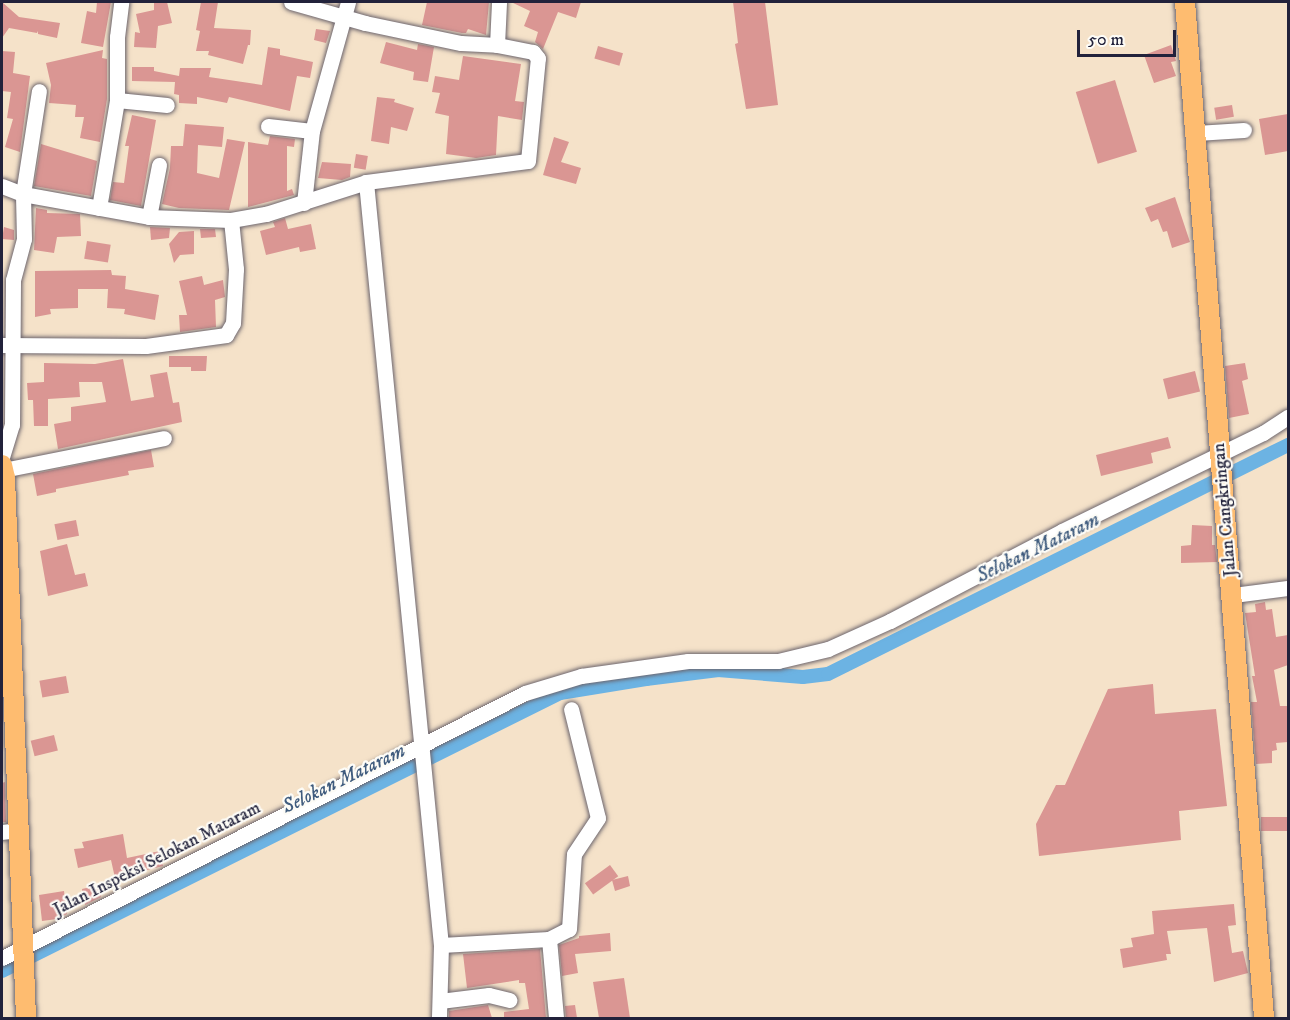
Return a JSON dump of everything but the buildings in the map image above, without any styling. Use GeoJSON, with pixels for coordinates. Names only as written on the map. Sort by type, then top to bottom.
{"type":"FeatureCollection","features":[{"type":"Feature","properties":{"kind":"main road","name":"Jalan Cangkringan"},"geometry":{"type":"LineString","coordinates":[[1185,2],[1213,333],[1220,458],[1233,595],[1264,1018]]}},
{"type":"Feature","properties":{"kind":"main road"},"geometry":{"type":"LineString","coordinates":[[2,464],[14,688],[10,831],[25,958],[26,1018]]}},
{"type":"Feature","properties":{"kind":"main road"},"geometry":{"type":"LineString","coordinates":[[2,672],[14,688]]}},
{"type":"Feature","properties":{"kind":"street"},"geometry":{"type":"LineString","coordinates":[[99,208],[117,100],[117,37],[121,2]]}},
{"type":"Feature","properties":{"kind":"street"},"geometry":{"type":"LineString","coordinates":[[2,186],[23,194],[149,216],[231,220],[266,214],[366,182],[528,161],[538,58],[533,51],[497,45],[461,43],[344,18],[295,2]]}},
{"type":"Feature","properties":{"kind":"street"},"geometry":{"type":"LineString","coordinates":[[304,203],[312,131],[348,2]]}},
{"type":"Feature","properties":{"kind":"street"},"geometry":{"type":"LineString","coordinates":[[497,45],[499,2]]}},
{"type":"Feature","properties":{"kind":"street"},"geometry":{"type":"LineString","coordinates":[[39,91],[23,194],[24,239],[13,280],[7,346],[12,425],[2,464],[164,438]]}},
{"type":"Feature","properties":{"kind":"street"},"geometry":{"type":"LineString","coordinates":[[117,100],[167,105]]}},
{"type":"Feature","properties":{"kind":"street"},"geometry":{"type":"LineString","coordinates":[[268,126],[312,131]]}},
{"type":"Feature","properties":{"kind":"street"},"geometry":{"type":"LineString","coordinates":[[1196,134],[1244,129]]}},
{"type":"Feature","properties":{"kind":"street"},"geometry":{"type":"LineString","coordinates":[[149,216],[159,165]]}},
{"type":"Feature","properties":{"kind":"street"},"geometry":{"type":"LineString","coordinates":[[366,182],[441,945],[439,1018]]}},
{"type":"Feature","properties":{"kind":"street"},"geometry":{"type":"LineString","coordinates":[[7,346],[146,346],[226,335],[233,323],[236,269],[231,220]]}},
{"type":"Feature","properties":{"kind":"street","name":"Jalan Inspeksi Selokan Mataram"},"geometry":{"type":"LineString","coordinates":[[2,958],[25,958],[422,752],[505,703],[547,685],[581,676],[688,661],[725,659],[778,662],[828,649],[890,621],[1062,531],[1220,458],[1288,417]]}},
{"type":"Feature","properties":{"kind":"street"},"geometry":{"type":"LineString","coordinates":[[1233,595],[1288,588]]}},
{"type":"Feature","properties":{"kind":"street"},"geometry":{"type":"LineString","coordinates":[[441,945],[549,939],[569,929],[574,854],[598,818],[571,709]]}},
{"type":"Feature","properties":{"kind":"street"},"geometry":{"type":"LineString","coordinates":[[549,939],[556,1018]]}},
{"type":"Feature","properties":{"kind":"street"},"geometry":{"type":"LineString","coordinates":[[440,1001],[489,995],[509,1000]]}},
{"type":"Feature","properties":{"kind":"waterway","name":"Selokan Mataram"},"geometry":{"type":"LineString","coordinates":[[2,971],[560,693],[718,670],[803,677],[828,674],[1288,445]]}}]}
